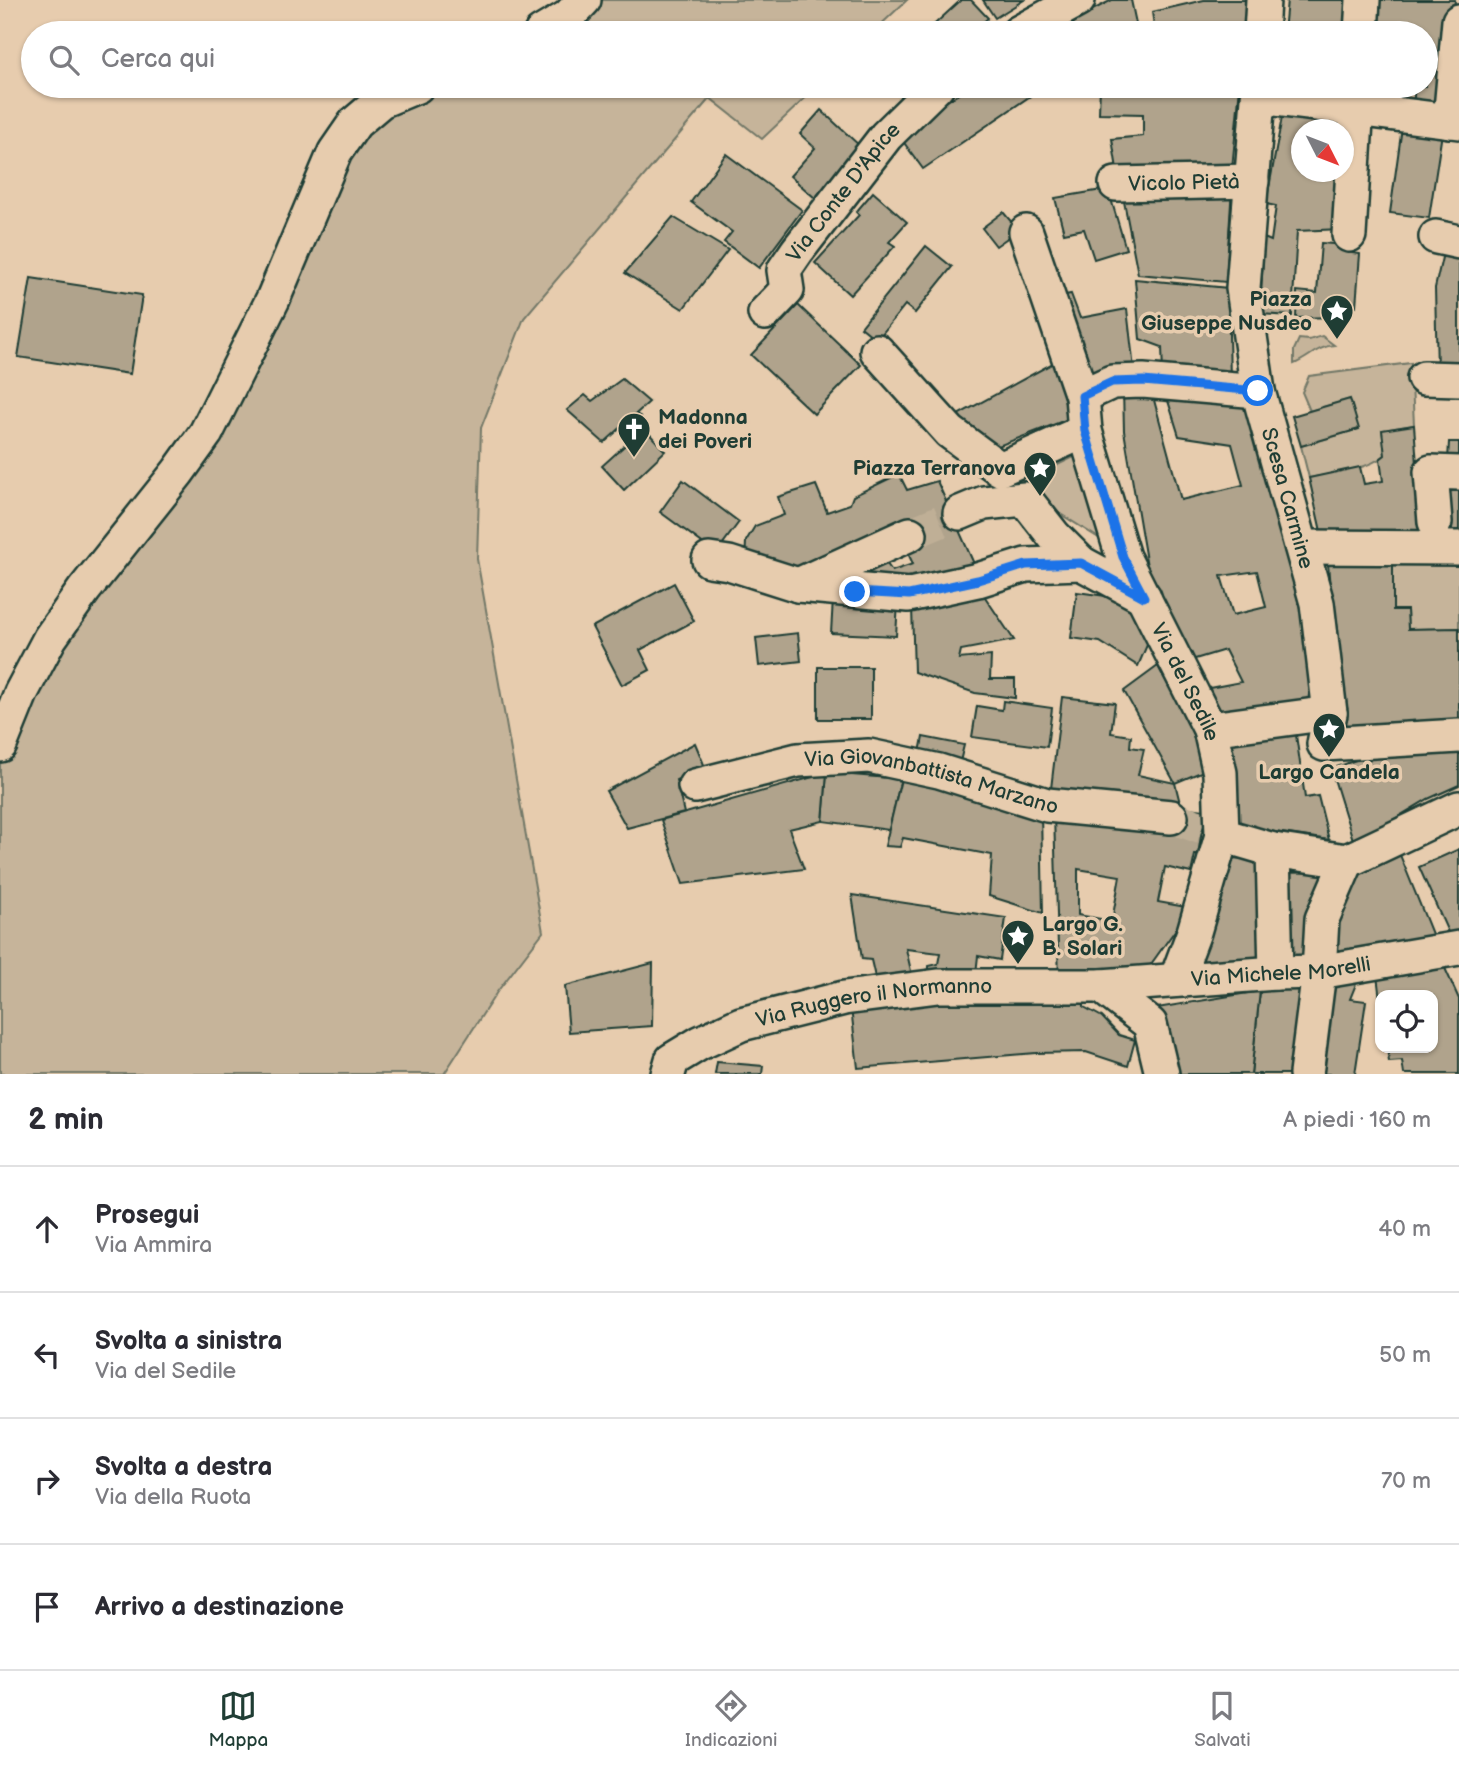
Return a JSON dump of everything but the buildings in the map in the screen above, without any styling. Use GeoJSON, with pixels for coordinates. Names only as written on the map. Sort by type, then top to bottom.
{"type":"FeatureCollection","features":[{"type":"Feature","properties":{"kind":"street"},"geometry":{"type":"LineString","coordinates":[[561,21],[584,0]]}},
{"type":"Feature","properties":{"kind":"street"},"geometry":{"type":"LineString","coordinates":[[1040,21],[1078,0]]}},
{"type":"Feature","properties":{"kind":"street"},"geometry":{"type":"LineString","coordinates":[[1262,21],[1263,0]]}},
{"type":"Feature","properties":{"kind":"street"},"geometry":{"type":"LineString","coordinates":[[1362,21],[1363,0]]}},
{"type":"Feature","properties":{"kind":"street"},"geometry":{"type":"LineString","coordinates":[[1362,98],[1455,122],[1459,21]]}},
{"type":"Feature","properties":{"kind":"street"},"geometry":{"type":"LineString","coordinates":[[0,745],[21,693],[50,638],[205,433],[273,299],[335,152],[355,123],[388,98]]}},
{"type":"Feature","properties":{"kind":"street","name":"Via Conte D'Apice"},"geometry":{"type":"LineString","coordinates":[[765,313],[787,290],[784,270],[886,136],[925,98]]}},
{"type":"Feature","properties":{"kind":"street","name":"Scesa Carmine"},"geometry":{"type":"LineString","coordinates":[[1258,98],[1243,288],[1258,391],[1317,603],[1327,729]]}},
{"type":"Feature","properties":{"kind":"street"},"geometry":{"type":"LineString","coordinates":[[1349,235],[1358,98]]}},
{"type":"Feature","properties":{"kind":"street","name":"Vicolo Pietà"},"geometry":{"type":"LineString","coordinates":[[1115,184],[1252,181]]}},
{"type":"Feature","properties":{"kind":"street","name":"Via del Sedile"},"geometry":{"type":"LineString","coordinates":[[1026,232],[1082,396],[1085,431],[1123,557],[1210,729],[1220,773],[1222,835],[1194,932],[1176,980]]}},
{"type":"Feature","properties":{"kind":"street"},"geometry":{"type":"LineString","coordinates":[[877,351],[950,432],[1000,469],[1085,431]]}},
{"type":"Feature","properties":{"kind":"street"},"geometry":{"type":"LineString","coordinates":[[1424,378],[1459,379]]}},
{"type":"Feature","properties":{"kind":"street"},"geometry":{"type":"LineString","coordinates":[[1082,396],[1112,382],[1143,381],[1258,391]]}},
{"type":"Feature","properties":{"kind":"street"},"geometry":{"type":"LineString","coordinates":[[1435,522],[1445,473]]}},
{"type":"Feature","properties":{"kind":"street"},"geometry":{"type":"LineString","coordinates":[[960,513],[984,503],[1025,499],[1054,536],[1081,563],[1144,597]]}},
{"type":"Feature","properties":{"kind":"street"},"geometry":{"type":"LineString","coordinates":[[798,585],[910,534]]}},
{"type":"Feature","properties":{"kind":"street"},"geometry":{"type":"LineString","coordinates":[[1302,547],[1459,548]]}},
{"type":"Feature","properties":{"kind":"street"},"geometry":{"type":"LineString","coordinates":[[709,560],[729,563],[798,585],[909,595],[978,580],[1026,565],[1081,563]]}},
{"type":"Feature","properties":{"kind":"street"},"geometry":{"type":"LineString","coordinates":[[1210,729],[1327,729],[1459,736]]}},
{"type":"Feature","properties":{"kind":"street","name":"Via Giovanbattista Marzano"},"geometry":{"type":"LineString","coordinates":[[695,786],[798,760],[869,756],[939,771],[1047,805],[1171,817]]}},
{"type":"Feature","properties":{"kind":"street"},"geometry":{"type":"LineString","coordinates":[[1222,835],[1273,850],[1347,860],[1459,808]]}},
{"type":"Feature","properties":{"kind":"street"},"geometry":{"type":"LineString","coordinates":[[1273,850],[1276,972]]}},
{"type":"Feature","properties":{"kind":"street"},"geometry":{"type":"LineString","coordinates":[[1306,1074],[1320,972],[1322,919],[1347,860]]}},
{"type":"Feature","properties":{"kind":"street","name":"Via Michele Morelli"},"geometry":{"type":"LineString","coordinates":[[1101,986],[1276,972],[1320,972],[1457,953]]}},
{"type":"Feature","properties":{"kind":"street","name":"Via Ruggero il Normanno"},"geometry":{"type":"LineString","coordinates":[[668,1074],[672,1060],[700,1042],[741,1024],[844,998],[938,986],[1101,986]]}},
{"type":"Feature","properties":{"kind":"street"},"geometry":{"type":"LineString","coordinates":[[1101,986],[1150,1024],[1162,1074]]}},
{"type":"Feature","properties":{"kind":"shaded area"},"geometry":{"type":"Polygon","coordinates":[[[584,0],[907,0],[885,21],[557,21],[584,0]]]}},
{"type":"Feature","properties":{"kind":"shaded area"},"geometry":{"type":"Polygon","coordinates":[[[402,98],[710,98],[524,318],[481,428],[477,559],[543,932],[497,992],[444,1074],[0,1074],[0,745],[21,693],[178,472],[335,152],[402,98]]]}},
{"type":"Feature","properties":{"kind":"shaded area"},"geometry":{"type":"Polygon","coordinates":[[[710,98],[805,98],[762,139],[710,98]]]}},
{"type":"Feature","properties":{"kind":"shaded area"},"geometry":{"type":"Polygon","coordinates":[[[1322,336],[1334,345],[1294,364],[1294,350],[1299,339],[1309,340],[1322,336]]]}},
{"type":"Feature","properties":{"kind":"shaded area"},"geometry":{"type":"Polygon","coordinates":[[[1411,363],[1414,425],[1382,430],[1385,455],[1368,465],[1309,478],[1301,446],[1358,429],[1350,399],[1310,411],[1302,392],[1309,376],[1411,363]]]}},
{"type":"Feature","properties":{"kind":"shaded area"},"geometry":{"type":"Polygon","coordinates":[[[1084,452],[1110,545],[1022,490],[1035,476],[1084,452]]]}},
{"type":"Feature","properties":{"kind":"shaded area"},"geometry":{"type":"Polygon","coordinates":[[[1393,562],[1459,564],[1459,628],[1408,629],[1407,610],[1393,610],[1393,562]]]}},
{"type":"Feature","properties":{"kind":"tunnel"},"geometry":{"type":"LineString","coordinates":[[910,534],[960,513]]}},
{"type":"Feature","properties":{"kind":"tunnel"},"geometry":{"type":"LineString","coordinates":[[1171,817],[1222,835]]}},
{"type":"Feature","properties":{"kind":"place","name":"Piazza Giuseppe Nusdeo"},"geometry":{"type":"Point","coordinates":[1337,341]}},
{"type":"Feature","properties":{"kind":"place","name":"Madonna dei Poveri"},"geometry":{"type":"Point","coordinates":[634,459]}},
{"type":"Feature","properties":{"kind":"place","name":"Piazza Terranova"},"geometry":{"type":"Point","coordinates":[1040,498]}},
{"type":"Feature","properties":{"kind":"place","name":"Largo Candela"},"geometry":{"type":"Point","coordinates":[1329,759]}},
{"type":"Feature","properties":{"kind":"place","name":"Largo G. B. Solari"},"geometry":{"type":"Point","coordinates":[1018,966]}},
{"type":"Feature","properties":{"kind":"route"},"geometry":{"type":"LineString","coordinates":[[855,592],[909,595],[978,580],[1026,565],[1081,563],[1144,597],[1123,557],[1085,431],[1082,396],[1112,382],[1143,381],[1258,391]]}}]}
